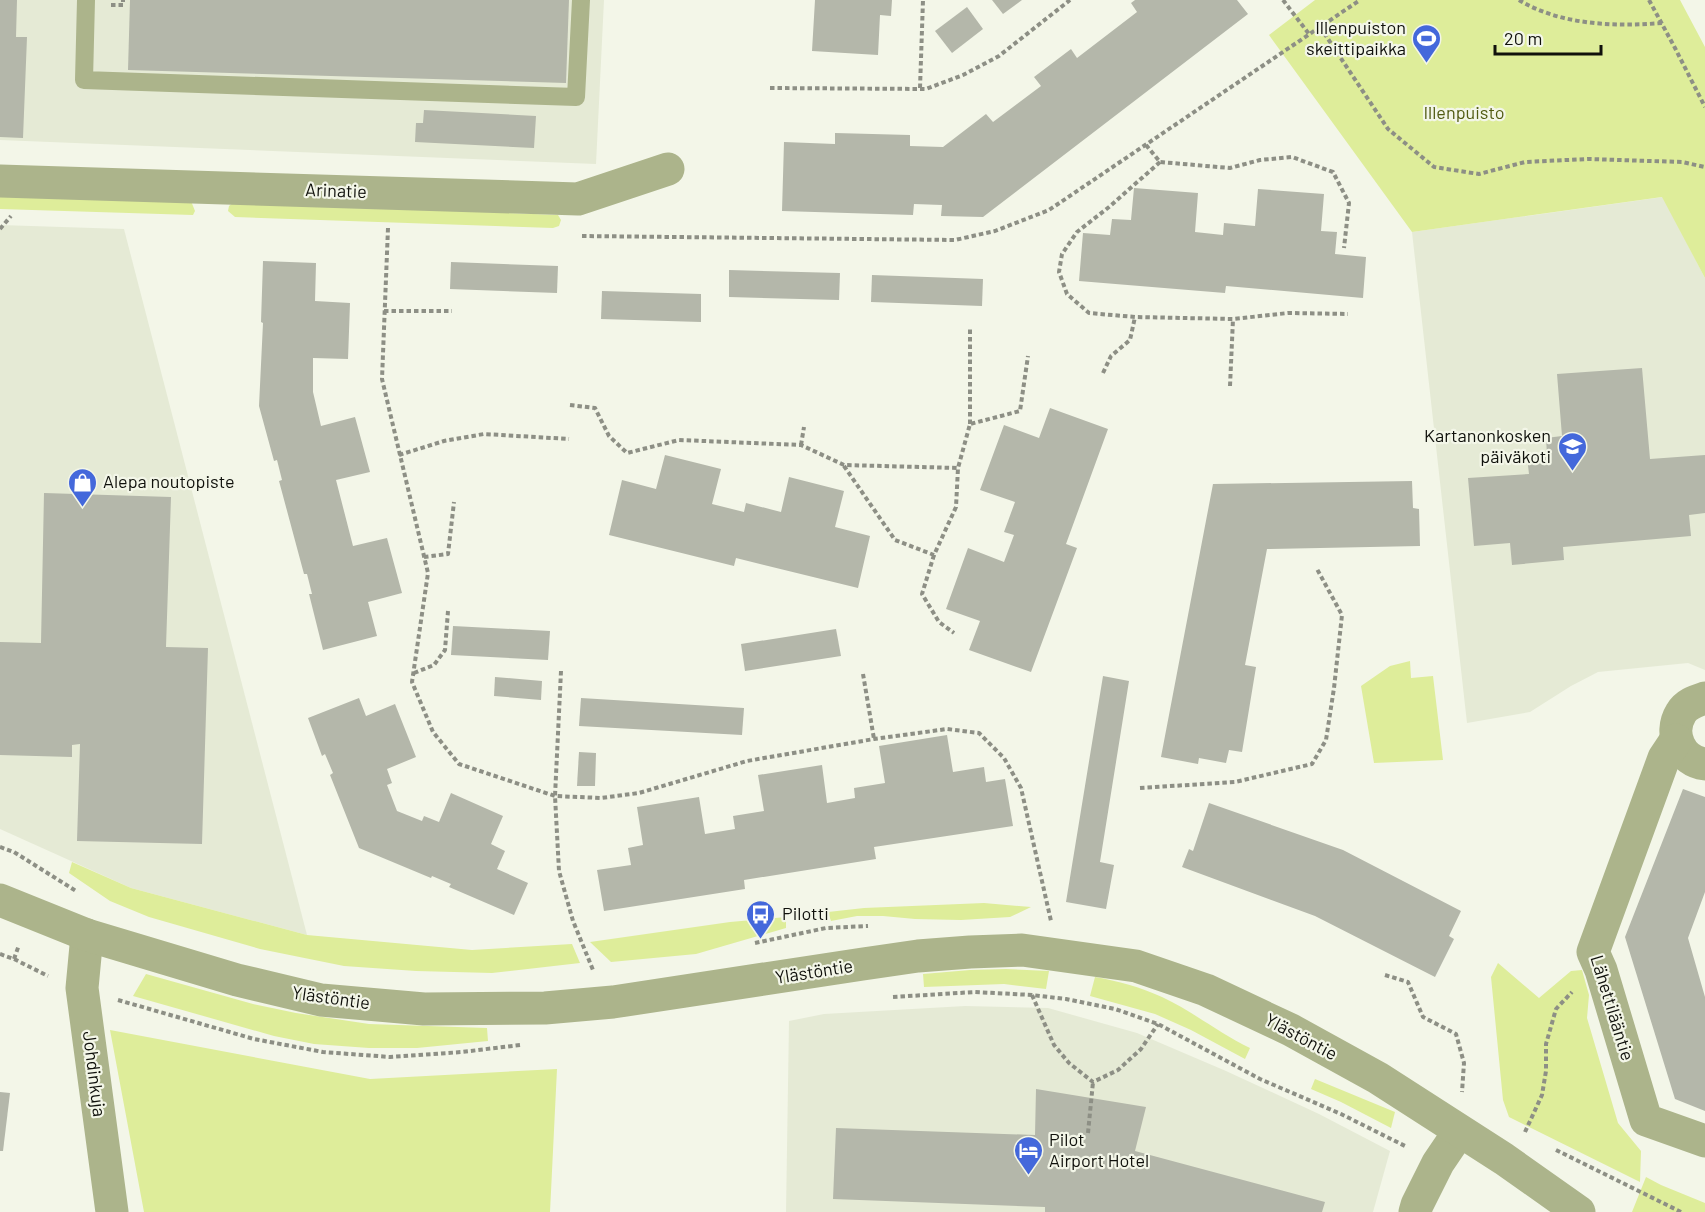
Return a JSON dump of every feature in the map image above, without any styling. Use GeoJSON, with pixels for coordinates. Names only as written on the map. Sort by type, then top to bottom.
{"type":"FeatureCollection","features":[{"type":"Feature","properties":{"kind":"street","name":"Arinatie"},"geometry":{"type":"LineString","coordinates":[[0,181],[578,199],[668,169]]}},
{"type":"Feature","properties":{"kind":"street","name":"Lähettilääntie"},"geometry":{"type":"LineString","coordinates":[[1705,698],[1686,707],[1681,713],[1676,726],[1676,740],[1664,758],[1593,952],[1601,970],[1646,1120],[1705,1141]]}},
{"type":"Feature","properties":{"kind":"street"},"geometry":{"type":"LineString","coordinates":[[1676,740],[1687,757],[1697,763],[1705,764]]}},
{"type":"Feature","properties":{"kind":"street","name":"Ylästöntie"},"geometry":{"type":"LineString","coordinates":[[0,900],[87,935],[237,980],[321,999],[424,1009],[545,1008],[613,1002],[885,961],[970,952],[1022,950],[1136,966],[1206,990],[1291,1030],[1378,1078],[1460,1116],[1504,1159],[1579,1212]]}},
{"type":"Feature","properties":{"kind":"street","name":"Johdinkuja"},"geometry":{"type":"LineString","coordinates":[[87,935],[82,988],[112,1212]]}},
{"type":"Feature","properties":{"kind":"street"},"geometry":{"type":"LineString","coordinates":[[1415,1212],[1460,1116]]}},
{"type":"Feature","properties":{"kind":"lane"},"geometry":{"type":"LineString","coordinates":[[86,0],[84,80],[576,97],[581,0]]}},
{"type":"Feature","properties":{"kind":"path"},"geometry":{"type":"LineString","coordinates":[[920,88],[923,0]]}},
{"type":"Feature","properties":{"kind":"path"},"geometry":{"type":"LineString","coordinates":[[770,88],[926,89],[963,75],[999,56],[1070,0]]}},
{"type":"Feature","properties":{"kind":"path"},"geometry":{"type":"LineString","coordinates":[[1283,0],[1309,34]]}},
{"type":"Feature","properties":{"kind":"path"},"geometry":{"type":"LineString","coordinates":[[579,236],[955,240],[995,231],[1049,210],[1360,0]]}},
{"type":"Feature","properties":{"kind":"path"},"geometry":{"type":"LineString","coordinates":[[1519,0],[1532,8],[1580,21],[1629,26],[1662,23]]}},
{"type":"Feature","properties":{"kind":"path"},"geometry":{"type":"LineString","coordinates":[[1649,0],[1705,108]]}},
{"type":"Feature","properties":{"kind":"path"},"geometry":{"type":"LineString","coordinates":[[1320,27],[1388,129],[1434,167],[1479,174],[1525,162],[1588,159],[1682,162],[1705,167]]}},
{"type":"Feature","properties":{"kind":"path"},"geometry":{"type":"LineString","coordinates":[[1146,145],[1160,162],[1230,168],[1260,160],[1292,157],[1333,172],[1349,202],[1344,248]]}},
{"type":"Feature","properties":{"kind":"path"},"geometry":{"type":"LineString","coordinates":[[1160,162],[1077,232],[1062,254],[1059,272],[1066,294],[1089,313],[1135,317],[1233,319],[1288,313],[1348,314]]}},
{"type":"Feature","properties":{"kind":"path"},"geometry":{"type":"LineString","coordinates":[[0,229],[12,215],[6,215]]}},
{"type":"Feature","properties":{"kind":"path"},"geometry":{"type":"LineString","coordinates":[[388,228],[382,379],[428,573],[412,682],[433,732],[459,764],[555,796],[601,798],[639,793],[747,761],[948,729],[979,732],[1005,758],[1021,788],[1052,927]]}},
{"type":"Feature","properties":{"kind":"path"},"geometry":{"type":"LineString","coordinates":[[384,311],[452,311]]}},
{"type":"Feature","properties":{"kind":"path"},"geometry":{"type":"LineString","coordinates":[[1103,373],[1111,356],[1130,340],[1135,317]]}},
{"type":"Feature","properties":{"kind":"path"},"geometry":{"type":"LineString","coordinates":[[1230,386],[1233,319]]}},
{"type":"Feature","properties":{"kind":"path"},"geometry":{"type":"LineString","coordinates":[[954,633],[939,622],[922,594],[934,555],[956,507],[958,468],[970,424],[970,330]]}},
{"type":"Feature","properties":{"kind":"path"},"geometry":{"type":"LineString","coordinates":[[970,424],[1020,411],[1028,356]]}},
{"type":"Feature","properties":{"kind":"path"},"geometry":{"type":"LineString","coordinates":[[570,405],[595,408],[609,436],[627,453],[679,440],[801,445],[844,465],[958,468]]}},
{"type":"Feature","properties":{"kind":"path"},"geometry":{"type":"LineString","coordinates":[[801,445],[804,427]]}},
{"type":"Feature","properties":{"kind":"path"},"geometry":{"type":"LineString","coordinates":[[399,455],[444,441],[484,434],[569,439]]}},
{"type":"Feature","properties":{"kind":"path"},"geometry":{"type":"LineString","coordinates":[[844,465],[895,540],[934,555]]}},
{"type":"Feature","properties":{"kind":"path"},"geometry":{"type":"LineString","coordinates":[[424,557],[448,554],[453,502]]}},
{"type":"Feature","properties":{"kind":"path"},"geometry":{"type":"LineString","coordinates":[[1140,788],[1235,782],[1312,764],[1326,740],[1342,615],[1317,569]]}},
{"type":"Feature","properties":{"kind":"path"},"geometry":{"type":"LineString","coordinates":[[414,673],[434,665],[444,650],[448,611]]}},
{"type":"Feature","properties":{"kind":"path"},"geometry":{"type":"LineString","coordinates":[[561,671],[555,796],[559,871],[573,921],[594,970]]}},
{"type":"Feature","properties":{"kind":"path"},"geometry":{"type":"LineString","coordinates":[[863,674],[874,739]]}},
{"type":"Feature","properties":{"kind":"path"},"geometry":{"type":"LineString","coordinates":[[0,847],[14,852],[85,897]]}},
{"type":"Feature","properties":{"kind":"path"},"geometry":{"type":"LineString","coordinates":[[752,944],[761,940],[826,928],[873,926]]}},
{"type":"Feature","properties":{"kind":"path"},"geometry":{"type":"LineString","coordinates":[[0,954],[59,981],[129,1003],[254,1039],[322,1052],[390,1057],[521,1045]]}},
{"type":"Feature","properties":{"kind":"path"},"geometry":{"type":"LineString","coordinates":[[1066,999],[1071,956]]}},
{"type":"Feature","properties":{"kind":"path"},"geometry":{"type":"LineString","coordinates":[[582,972],[602,970]]}},
{"type":"Feature","properties":{"kind":"path"},"geometry":{"type":"LineString","coordinates":[[1524,1134],[1542,1095],[1546,1071],[1546,1044],[1556,1009],[1584,980],[1601,970]]}},
{"type":"Feature","properties":{"kind":"path"},"geometry":{"type":"LineString","coordinates":[[1385,975],[1408,982],[1423,1017],[1455,1034],[1464,1063],[1460,1116]]}},
{"type":"Feature","properties":{"kind":"path"},"geometry":{"type":"LineString","coordinates":[[883,998],[975,992],[1066,999],[1115,1009],[1158,1024],[1260,1079],[1341,1114],[1438,1163]]}},
{"type":"Feature","properties":{"kind":"path"},"geometry":{"type":"LineString","coordinates":[[1032,995],[1054,1045],[1069,1063],[1093,1082]]}},
{"type":"Feature","properties":{"kind":"path"},"geometry":{"type":"LineString","coordinates":[[1093,1082],[1118,1070],[1140,1049],[1158,1024]]}},
{"type":"Feature","properties":{"kind":"path"},"geometry":{"type":"LineString","coordinates":[[1088,1133],[1093,1082]]}},
{"type":"Feature","properties":{"kind":"path"},"geometry":{"type":"LineString","coordinates":[[1555,1150],[1681,1212]]}},
{"type":"Feature","properties":{"kind":"shaded area"},"geometry":{"type":"Polygon","coordinates":[[[0,0],[604,0],[596,164],[0,140],[0,0]]]}},
{"type":"Feature","properties":{"kind":"shaded area","name":"Kartanonkosken päiväkoti"},"geometry":{"type":"Polygon","coordinates":[[[1663,197],[1705,278],[1705,670],[1688,663],[1598,672],[1530,712],[1467,723],[1412,232],[1663,197]]]}},
{"type":"Feature","properties":{"kind":"shaded area"},"geometry":{"type":"Polygon","coordinates":[[[0,225],[124,229],[307,935],[131,888],[0,829],[0,225]]]}},
{"type":"Feature","properties":{"kind":"shaded area"},"geometry":{"type":"Polygon","coordinates":[[[965,1006],[1048,1008],[1137,1033],[1319,1114],[1390,1151],[1373,1212],[786,1212],[789,1021],[824,1014],[965,1006]]]}},
{"type":"Feature","properties":{"kind":"green space","name":"Illenpuisto"},"geometry":{"type":"Polygon","coordinates":[[[1315,0],[1680,0],[1705,47],[1705,278],[1662,197],[1412,232],[1269,35],[1315,0]]]}},
{"type":"Feature","properties":{"kind":"green space"},"geometry":{"type":"Polygon","coordinates":[[[0,195],[191,201],[195,211],[193,215],[0,209],[0,195]]]}},
{"type":"Feature","properties":{"kind":"green space"},"geometry":{"type":"Polygon","coordinates":[[[234,202],[558,215],[561,220],[559,226],[553,228],[235,217],[228,211],[229,206],[234,202]]]}},
{"type":"Feature","properties":{"kind":"green space"},"geometry":{"type":"Polygon","coordinates":[[[1410,661],[1411,678],[1433,676],[1443,760],[1374,763],[1361,686],[1390,666],[1410,661]]]}},
{"type":"Feature","properties":{"kind":"green space"},"geometry":{"type":"Polygon","coordinates":[[[72,862],[131,888],[307,935],[472,950],[572,944],[580,963],[492,973],[344,966],[260,949],[149,917],[110,901],[69,873],[72,862]]]}},
{"type":"Feature","properties":{"kind":"green space"},"geometry":{"type":"Polygon","coordinates":[[[984,903],[1031,907],[1010,917],[961,920],[857,916],[831,921],[828,912],[864,908],[984,903]]]}},
{"type":"Feature","properties":{"kind":"green space"},"geometry":{"type":"Polygon","coordinates":[[[786,917],[786,928],[696,954],[611,962],[590,942],[730,922],[786,917]]]}},
{"type":"Feature","properties":{"kind":"green space"},"geometry":{"type":"Polygon","coordinates":[[[1498,963],[1539,998],[1571,971],[1582,970],[1589,995],[1587,1018],[1618,1123],[1641,1151],[1640,1182],[1509,1117],[1503,1100],[1491,977],[1498,963]]]}},
{"type":"Feature","properties":{"kind":"green space"},"geometry":{"type":"Polygon","coordinates":[[[1006,969],[1049,971],[1046,989],[1004,984],[924,987],[923,974],[1006,969]]]}},
{"type":"Feature","properties":{"kind":"green space"},"geometry":{"type":"Polygon","coordinates":[[[146,974],[253,1004],[296,1013],[369,1024],[487,1028],[488,1041],[417,1048],[369,1048],[314,1044],[274,1036],[133,996],[146,974]]]}},
{"type":"Feature","properties":{"kind":"green space"},"geometry":{"type":"Polygon","coordinates":[[[1095,977],[1137,987],[1173,1003],[1250,1048],[1245,1059],[1155,1014],[1090,996],[1095,977]]]}},
{"type":"Feature","properties":{"kind":"green space"},"geometry":{"type":"Polygon","coordinates":[[[110,1030],[370,1079],[557,1069],[550,1212],[144,1212],[110,1030]]]}},
{"type":"Feature","properties":{"kind":"green space"},"geometry":{"type":"Polygon","coordinates":[[[1315,1079],[1395,1112],[1391,1128],[1311,1089],[1315,1079]]]}},
{"type":"Feature","properties":{"kind":"green space"},"geometry":{"type":"Polygon","coordinates":[[[1646,1177],[1705,1203],[1705,1212],[1632,1212],[1646,1177]]]}},
{"type":"Feature","properties":{"kind":"building"},"geometry":{"type":"Polygon","coordinates":[[[0,0],[17,0],[16,37],[27,37],[23,138],[0,137],[0,0]]]}},
{"type":"Feature","properties":{"kind":"building"},"geometry":{"type":"Polygon","coordinates":[[[130,0],[569,0],[566,83],[128,70],[130,0]]]}},
{"type":"Feature","properties":{"kind":"building"},"geometry":{"type":"Polygon","coordinates":[[[815,0],[892,0],[891,16],[880,15],[878,55],[812,51],[815,0]]]}},
{"type":"Feature","properties":{"kind":"building"},"geometry":{"type":"Polygon","coordinates":[[[992,0],[1022,0],[1003,14],[992,0]]]}},
{"type":"Feature","properties":{"kind":"building"},"geometry":{"type":"Polygon","coordinates":[[[1135,0],[1237,0],[1248,14],[983,217],[941,216],[942,205],[914,204],[913,215],[782,211],[784,142],[835,144],[835,133],[910,135],[910,146],[943,147],[986,114],[993,122],[1041,86],[1034,77],[1071,49],[1077,58],[1137,12],[1131,3],[1135,0]]]}},
{"type":"Feature","properties":{"kind":"building"},"geometry":{"type":"Polygon","coordinates":[[[967,7],[983,29],[952,53],[935,31],[967,7]]]}},
{"type":"Feature","properties":{"kind":"building"},"geometry":{"type":"Polygon","coordinates":[[[424,110],[536,116],[534,148],[415,142],[416,123],[423,123],[424,110]]]}},
{"type":"Feature","properties":{"kind":"building"},"geometry":{"type":"Polygon","coordinates":[[[1134,188],[1198,193],[1195,232],[1223,235],[1224,223],[1255,226],[1258,189],[1324,194],[1321,231],[1337,232],[1335,254],[1366,257],[1363,298],[1226,286],[1225,293],[1079,281],[1083,233],[1110,235],[1112,219],[1131,220],[1134,188]]]}},
{"type":"Feature","properties":{"kind":"building"},"geometry":{"type":"Polygon","coordinates":[[[263,261],[316,263],[315,301],[350,303],[348,359],[313,358],[313,392],[321,426],[355,417],[370,472],[336,480],[353,546],[387,538],[402,593],[368,602],[377,636],[323,650],[309,594],[312,594],[307,574],[304,574],[279,481],[282,480],[277,460],[274,461],[259,406],[263,261]]]}},
{"type":"Feature","properties":{"kind":"building"},"geometry":{"type":"Polygon","coordinates":[[[451,262],[558,266],[557,293],[450,289],[451,262]]]}},
{"type":"Feature","properties":{"kind":"building"},"geometry":{"type":"Polygon","coordinates":[[[729,270],[840,273],[839,300],[729,297],[729,270]]]}},
{"type":"Feature","properties":{"kind":"building"},"geometry":{"type":"Polygon","coordinates":[[[872,275],[983,279],[982,306],[871,302],[872,275]]]}},
{"type":"Feature","properties":{"kind":"building"},"geometry":{"type":"Polygon","coordinates":[[[602,291],[701,294],[701,322],[601,319],[602,291]]]}},
{"type":"Feature","properties":{"kind":"building"},"geometry":{"type":"Polygon","coordinates":[[[1642,368],[1650,459],[1705,455],[1705,513],[1689,515],[1691,536],[1563,547],[1564,560],[1512,565],[1510,543],[1474,546],[1468,478],[1529,474],[1527,457],[1547,455],[1546,438],[1562,436],[1557,374],[1642,368]]]}},
{"type":"Feature","properties":{"kind":"building"},"geometry":{"type":"Polygon","coordinates":[[[1050,408],[1108,429],[1066,544],[1077,548],[1031,672],[969,650],[980,621],[946,609],[968,548],[1004,562],[1014,535],[1004,532],[1015,502],[980,490],[1004,425],[1039,438],[1050,408]]]}},
{"type":"Feature","properties":{"kind":"building"},"geometry":{"type":"Polygon","coordinates":[[[665,455],[721,469],[712,504],[744,512],[746,503],[781,512],[789,477],[844,491],[835,527],[870,536],[858,588],[736,558],[734,566],[609,535],[622,480],[656,489],[665,455]]]}},
{"type":"Feature","properties":{"kind":"building"},"geometry":{"type":"Polygon","coordinates":[[[1412,481],[1413,508],[1419,509],[1420,546],[1267,549],[1245,665],[1256,667],[1242,752],[1229,750],[1226,763],[1199,758],[1198,764],[1161,757],[1213,484],[1412,481]]]}},
{"type":"Feature","properties":{"kind":"building"},"geometry":{"type":"Polygon","coordinates":[[[44,493],[171,497],[166,647],[208,648],[202,844],[77,841],[80,744],[72,745],[72,757],[0,755],[0,642],[41,643],[44,493]]]}},
{"type":"Feature","properties":{"kind":"building"},"geometry":{"type":"Polygon","coordinates":[[[453,626],[550,631],[548,660],[451,655],[453,626]]]}},
{"type":"Feature","properties":{"kind":"building"},"geometry":{"type":"Polygon","coordinates":[[[836,629],[841,656],[745,671],[741,644],[836,629]]]}},
{"type":"Feature","properties":{"kind":"building"},"geometry":{"type":"Polygon","coordinates":[[[1103,676],[1129,681],[1100,862],[1114,865],[1106,909],[1066,902],[1103,676]]]}},
{"type":"Feature","properties":{"kind":"building"},"geometry":{"type":"Polygon","coordinates":[[[495,677],[542,681],[541,700],[494,696],[495,677]]]}},
{"type":"Feature","properties":{"kind":"building"},"geometry":{"type":"Polygon","coordinates":[[[359,698],[366,716],[395,704],[416,757],[387,769],[392,783],[387,785],[397,811],[422,821],[424,816],[439,822],[451,793],[503,816],[491,844],[505,851],[497,869],[528,883],[514,915],[449,887],[451,884],[359,848],[330,775],[333,773],[325,754],[322,756],[308,718],[359,698]]]}},
{"type":"Feature","properties":{"kind":"building"},"geometry":{"type":"Polygon","coordinates":[[[581,698],[744,708],[742,735],[579,726],[581,698]]]}},
{"type":"Feature","properties":{"kind":"building"},"geometry":{"type":"Polygon","coordinates":[[[947,735],[953,772],[984,767],[986,782],[1005,779],[1013,826],[874,847],[876,859],[744,880],[745,889],[604,911],[597,870],[631,865],[628,848],[643,845],[637,807],[699,797],[705,834],[735,829],[733,816],[764,811],[758,775],[822,765],[827,803],[855,798],[854,788],[885,783],[879,746],[947,735]]]}},
{"type":"Feature","properties":{"kind":"building"},"geometry":{"type":"Polygon","coordinates":[[[579,752],[596,753],[595,786],[577,786],[579,752]]]}},
{"type":"Feature","properties":{"kind":"building"},"geometry":{"type":"Polygon","coordinates":[[[1683,789],[1705,797],[1705,892],[1688,938],[1705,997],[1705,1111],[1675,1099],[1625,937],[1683,789]]]}},
{"type":"Feature","properties":{"kind":"building"},"geometry":{"type":"Polygon","coordinates":[[[1209,803],[1343,850],[1461,911],[1449,936],[1454,939],[1435,977],[1315,916],[1182,867],[1189,849],[1193,851],[1209,803]]]}},
{"type":"Feature","properties":{"kind":"building","name":"Pilot Airport Hotel"},"geometry":{"type":"Polygon","coordinates":[[[1036,1089],[1146,1107],[1135,1151],[1325,1202],[1322,1212],[1045,1212],[1045,1207],[833,1199],[836,1128],[1035,1135],[1036,1089]]]}},
{"type":"Feature","properties":{"kind":"building"},"geometry":{"type":"Polygon","coordinates":[[[0,1092],[10,1093],[3,1151],[0,1151],[0,1092]]]}},
{"type":"Feature","properties":{"kind":"place","name":"Illenpuiston skeittipaikka"},"geometry":{"type":"Point","coordinates":[1427,64]}},
{"type":"Feature","properties":{"kind":"place","name":"Kartanonkosken päiväkoti"},"geometry":{"type":"Point","coordinates":[1572,472]}},
{"type":"Feature","properties":{"kind":"place","name":"Alepa noutopiste"},"geometry":{"type":"Point","coordinates":[82,508]}},
{"type":"Feature","properties":{"kind":"place","name":"Pilotti"},"geometry":{"type":"Point","coordinates":[761,940]}},
{"type":"Feature","properties":{"kind":"place","name":"Pilot Airport Hotel"},"geometry":{"type":"Point","coordinates":[1028,1176]}}]}
